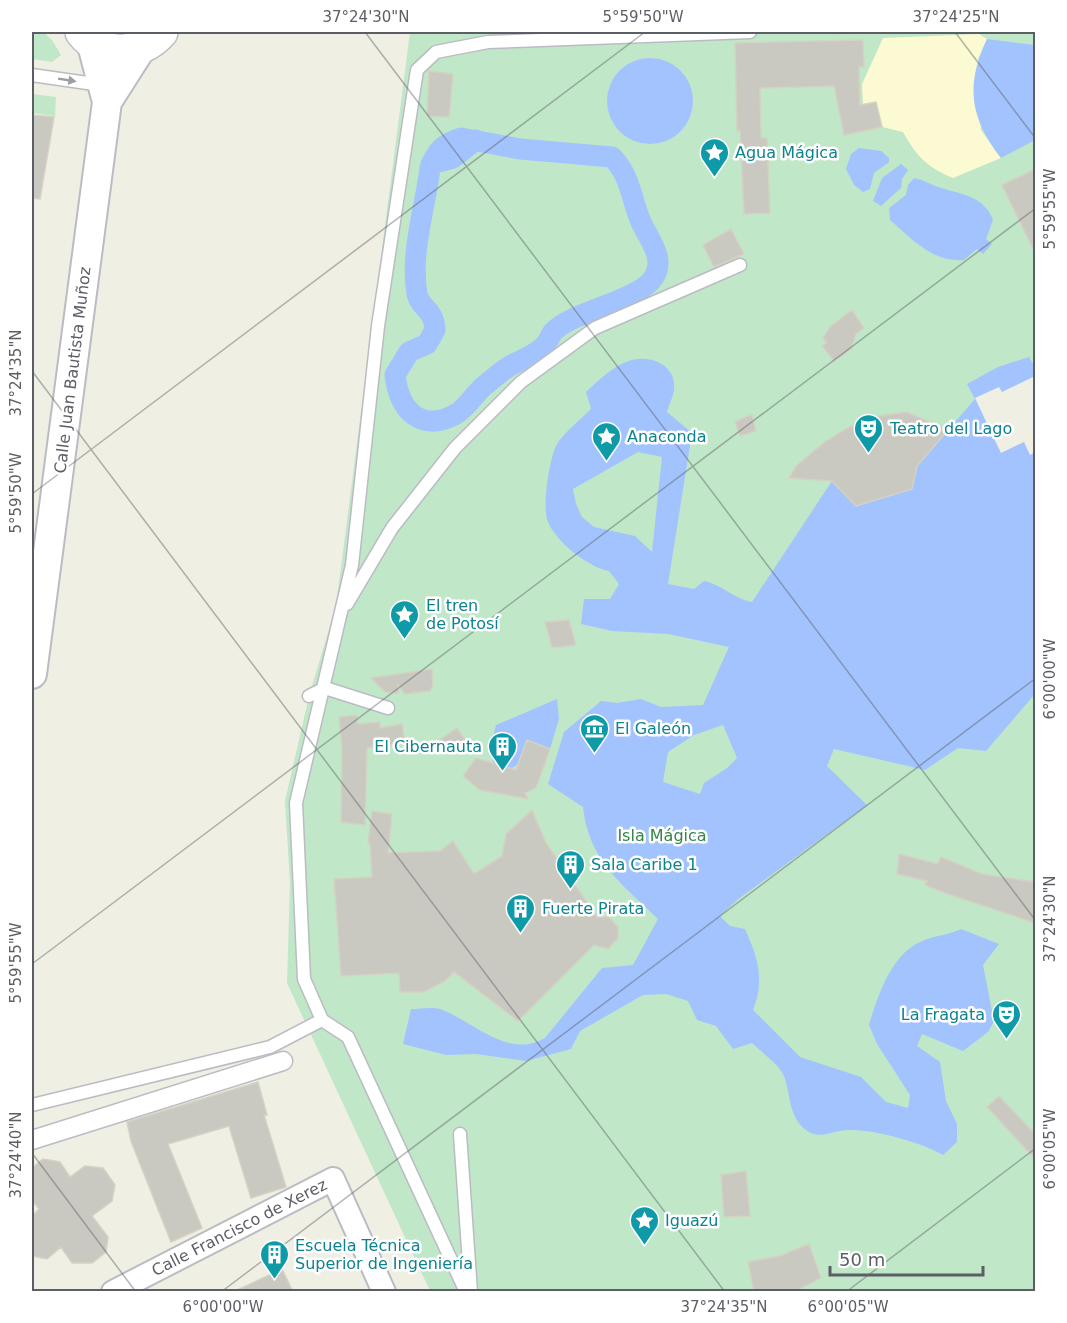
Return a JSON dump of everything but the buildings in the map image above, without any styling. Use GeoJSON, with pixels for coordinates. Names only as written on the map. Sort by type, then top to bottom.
{"type":"FeatureCollection","features":[{"type":"Feature","properties":{"kind":"main road"},"geometry":{"type":"LineString","coordinates":[[86,36],[116,51],[151,39]]}},
{"type":"Feature","properties":{"kind":"street","name":"Calle Juan Bautista Muñoz"},"geometry":{"type":"LineString","coordinates":[[32,674],[34,641],[105,94],[86,36]]}},
{"type":"Feature","properties":{"kind":"street","name":"Calle Juan Bautista Muñoz"},"geometry":{"type":"LineString","coordinates":[[105,94],[151,39]]}},
{"type":"Feature","properties":{"kind":"street"},"geometry":{"type":"LineString","coordinates":[[32,1140],[283,1061]]}},
{"type":"Feature","properties":{"kind":"street","name":"Calle Francisco de Xerez"},"geometry":{"type":"LineString","coordinates":[[113,1292],[333,1179],[384,1292]]}},
{"type":"Feature","properties":{"kind":"lane"},"geometry":{"type":"LineString","coordinates":[[466,1292],[348,1036],[322,1020],[304,979],[296,803],[325,688],[352,565],[378,326],[417,70],[436,52],[488,42],[750,32]]}},
{"type":"Feature","properties":{"kind":"lane"},"geometry":{"type":"LineString","coordinates":[[32,75],[105,94]]}},
{"type":"Feature","properties":{"kind":"lane"},"geometry":{"type":"LineString","coordinates":[[341,613],[392,528],[455,448],[521,382],[594,328],[740,265]]}},
{"type":"Feature","properties":{"kind":"lane"},"geometry":{"type":"LineString","coordinates":[[309,696],[325,688],[388,708]]}},
{"type":"Feature","properties":{"kind":"lane"},"geometry":{"type":"LineString","coordinates":[[32,1105],[270,1047],[322,1020]]}},
{"type":"Feature","properties":{"kind":"lane"},"geometry":{"type":"LineString","coordinates":[[460,1134],[471,1292]]}},
{"type":"Feature","properties":{"kind":"green space"},"geometry":{"type":"Polygon","coordinates":[[[32,32],[43,32],[52,40],[61,55],[52,62],[32,59],[32,32]]]}},
{"type":"Feature","properties":{"kind":"green space","name":"Isla Mágica"},"geometry":{"type":"Polygon","coordinates":[[[410,32],[1035,32],[1035,1291],[430,1291],[287,983],[290,883],[285,801],[309,696],[336,606],[410,32]]]}},
{"type":"Feature","properties":{"kind":"green space"},"geometry":{"type":"Polygon","coordinates":[[[32,94],[56,97],[55,116],[32,113],[32,94]]]}},
{"type":"Feature","properties":{"kind":"sand"},"geometry":{"type":"Polygon","coordinates":[[[979,34],[987,39],[978,59],[981,130],[1001,158],[953,178],[936,170],[924,160],[903,132],[882,127],[876,102],[863,105],[862,84],[883,38],[979,34]]]}},
{"type":"Feature","properties":{"kind":"water"},"geometry":{"type":"Polygon","coordinates":[[[987,39],[1035,45],[1035,140],[1001,158],[983,129],[974,101],[976,72],[987,39]]]}},
{"type":"Feature","properties":{"kind":"water"},"geometry":{"type":"Polygon","coordinates":[[[650,58],[674,65],[686,77],[693,101],[686,125],[674,137],[650,144],[626,137],[614,125],[607,101],[614,77],[626,65],[650,58]]]}},
{"type":"Feature","properties":{"kind":"water"},"geometry":{"type":"Polygon","coordinates":[[[859,148],[881,151],[889,158],[889,162],[874,173],[870,189],[863,192],[854,185],[846,169],[851,154],[859,148]]]}},
{"type":"Feature","properties":{"kind":"water"},"geometry":{"type":"Polygon","coordinates":[[[901,164],[908,170],[902,179],[901,188],[881,206],[873,201],[882,178],[901,164]]]}},
{"type":"Feature","properties":{"kind":"water"},"geometry":{"type":"Polygon","coordinates":[[[914,178],[965,195],[979,201],[984,206],[993,220],[986,239],[992,244],[983,254],[977,249],[964,260],[942,258],[915,242],[890,220],[889,208],[906,195],[908,185],[914,178]]]}},
{"type":"Feature","properties":{"kind":"water"},"geometry":{"type":"Polygon","coordinates":[[[1029,357],[1036,369],[1035,694],[986,751],[958,748],[925,770],[834,749],[827,766],[867,805],[737,900],[720,916],[730,926],[745,929],[753,950],[758,969],[759,989],[753,1010],[800,1057],[861,1077],[886,1102],[908,1108],[910,1095],[877,1044],[869,1025],[888,975],[895,964],[913,946],[930,938],[961,929],[999,944],[983,965],[994,1021],[988,1032],[963,1051],[922,1034],[917,1046],[940,1062],[946,1101],[957,1124],[957,1142],[943,1155],[911,1141],[873,1132],[844,1130],[822,1135],[811,1133],[796,1118],[784,1076],[774,1063],[752,1043],[733,1049],[716,1026],[697,1020],[688,1001],[666,994],[643,995],[580,1031],[571,1049],[526,1061],[476,1054],[446,1055],[403,1044],[411,1009],[427,1008],[443,1010],[506,1042],[532,1043],[545,1038],[602,968],[633,965],[658,919],[620,883],[600,857],[586,826],[583,807],[548,784],[564,732],[601,701],[617,703],[641,699],[661,707],[703,705],[729,647],[668,634],[612,631],[581,624],[584,599],[610,599],[619,584],[609,571],[582,559],[556,536],[547,519],[546,493],[556,446],[591,409],[586,392],[613,369],[632,360],[655,361],[662,364],[672,374],[674,390],[667,412],[692,433],[668,584],[694,589],[704,581],[752,602],[832,481],[856,506],[912,489],[917,466],[975,399],[967,384],[998,367],[1029,357]],[[638,452],[573,489],[582,517],[594,527],[635,536],[652,552],[662,457],[638,452]],[[723,725],[694,735],[668,752],[663,782],[700,794],[704,783],[727,768],[737,758],[723,725]]]}},
{"type":"Feature","properties":{"kind":"water"},"geometry":{"type":"Polygon","coordinates":[[[557,699],[559,719],[550,749],[527,740],[517,765],[512,768],[493,763],[491,746],[496,725],[557,699]]]}},
{"type":"Feature","properties":{"kind":"pier"},"geometry":{"type":"Polygon","coordinates":[[[1035,376],[1035,452],[1030,455],[1024,442],[1001,453],[975,398],[999,387],[1002,392],[1035,376]]]}},
{"type":"Feature","properties":{"kind":"waterway"},"geometry":{"type":"LineString","coordinates":[[461,138],[520,149],[612,157],[627,180],[641,222],[655,248],[658,263],[654,277],[636,292],[566,323],[553,332],[541,348],[510,366],[481,388],[456,414],[432,421],[414,415],[407,408],[401,398],[395,375],[409,352],[427,344],[435,330],[432,317],[417,294],[415,278],[417,247],[432,162],[441,148],[461,138]]}},
{"type":"Feature","properties":{"kind":"waterway"},"geometry":{"type":"LineString","coordinates":[[431,164],[453,158],[476,140]]}},
{"type":"Feature","properties":{"kind":"place","name":"Agua Mágica"},"geometry":{"type":"Point","coordinates":[714,178]}},
{"type":"Feature","properties":{"kind":"place","name":"Teatro del Lago"},"geometry":{"type":"Point","coordinates":[869,454]}},
{"type":"Feature","properties":{"kind":"place","name":"Anaconda"},"geometry":{"type":"Point","coordinates":[606,462]}},
{"type":"Feature","properties":{"kind":"place","name":"El tren de Potosí"},"geometry":{"type":"Point","coordinates":[405,640]}},
{"type":"Feature","properties":{"kind":"place","name":"El Galeón"},"geometry":{"type":"Point","coordinates":[594,754]}},
{"type":"Feature","properties":{"kind":"place","name":"El Cibernauta"},"geometry":{"type":"Point","coordinates":[503,772]}},
{"type":"Feature","properties":{"kind":"place","name":"Sala Caribe 1"},"geometry":{"type":"Point","coordinates":[570,890]}},
{"type":"Feature","properties":{"kind":"place","name":"Fuerte Pirata"},"geometry":{"type":"Point","coordinates":[521,934]}},
{"type":"Feature","properties":{"kind":"place","name":"La Fragata"},"geometry":{"type":"Point","coordinates":[1006,1040]}},
{"type":"Feature","properties":{"kind":"place","name":"Iguazú"},"geometry":{"type":"Point","coordinates":[644,1246]}},
{"type":"Feature","properties":{"kind":"place","name":"Escuela Técnica Superior de Ingeniería"},"geometry":{"type":"Point","coordinates":[274,1280]}}]}
